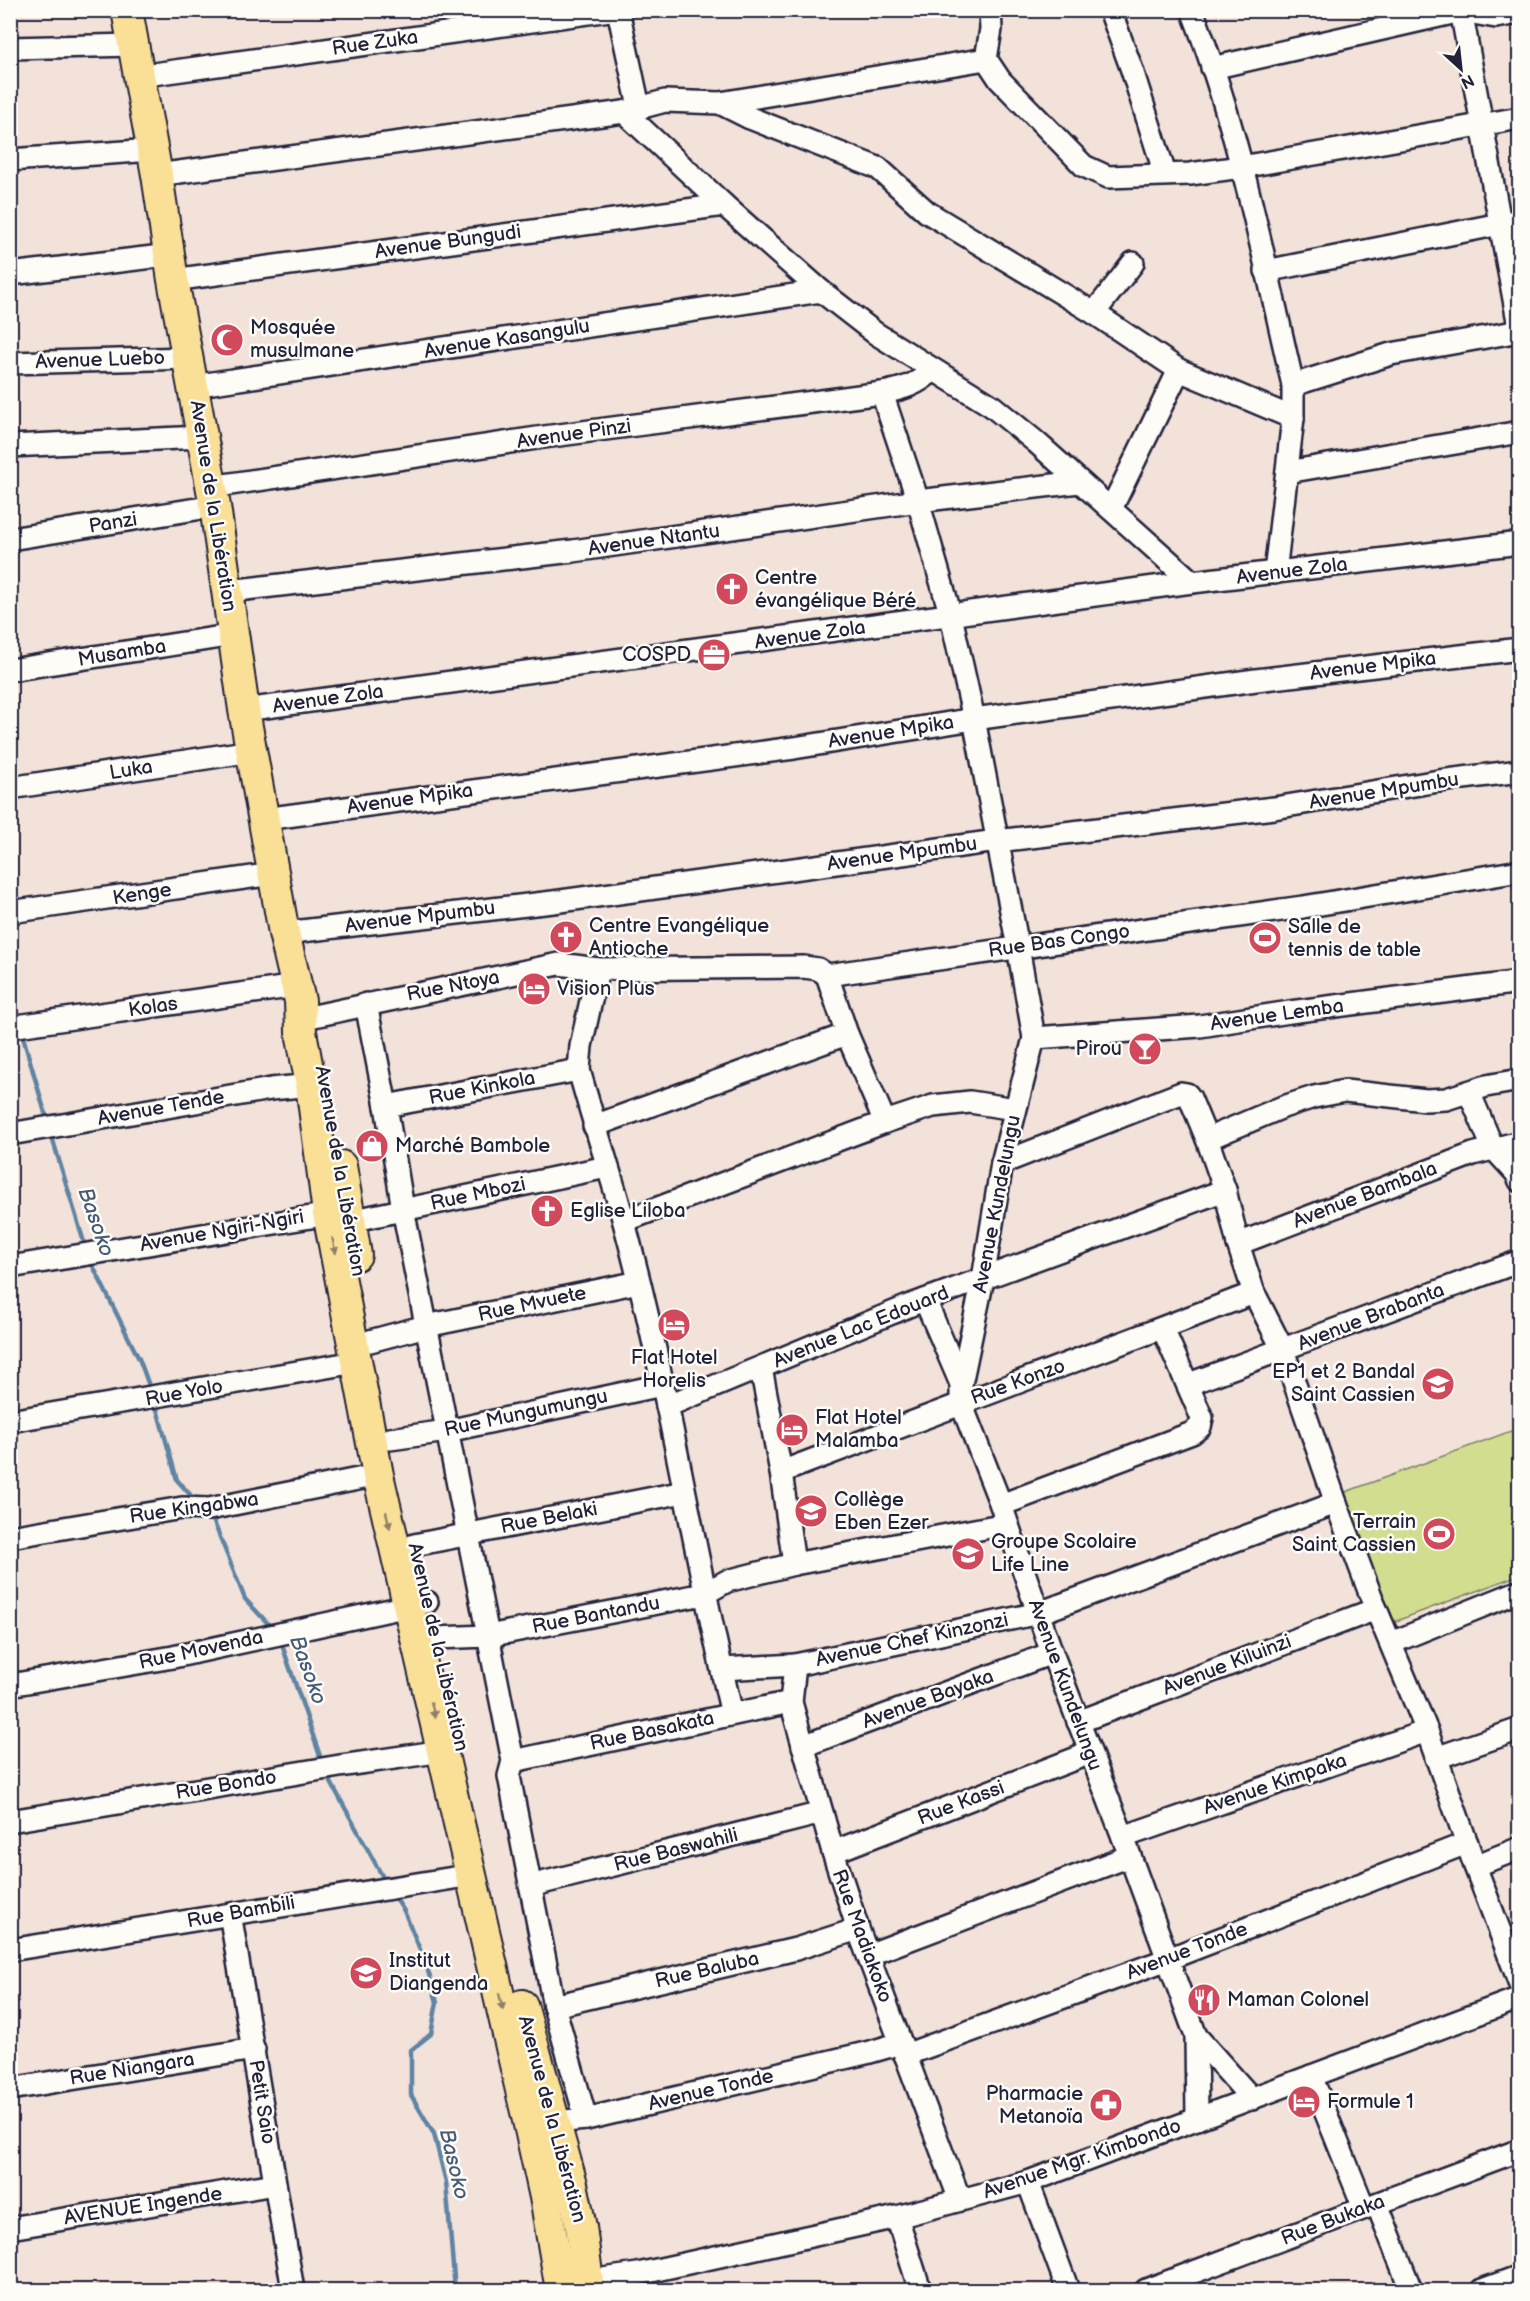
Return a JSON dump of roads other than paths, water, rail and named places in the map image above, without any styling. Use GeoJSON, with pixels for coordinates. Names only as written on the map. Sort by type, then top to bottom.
{"type":"FeatureCollection","features":[{"type":"Feature","properties":{"kind":"highway","name":"Avenue de la Libération"},"geometry":{"type":"LineString","coordinates":[[127,10],[213,496],[229,591],[244,710],[273,874],[301,1005],[326,1082],[378,1475],[417,1604],[435,1638],[478,1811],[518,1988],[576,2205],[575,2287]]}},
{"type":"Feature","properties":{"kind":"highway","name":"Avenue de la Libération"},"geometry":{"type":"LineString","coordinates":[[301,1005],[311,1085],[342,1215]]}},
{"type":"Feature","properties":{"kind":"highway","name":"Avenue de la Libération"},"geometry":{"type":"LineString","coordinates":[[363,1352],[390,1439],[414,1545],[417,1604],[442,1751],[545,2197],[575,2287]]}},
{"type":"Feature","properties":{"kind":"street","name":"Rue Zuka"},"geometry":{"type":"LineString","coordinates":[[139,76],[610,10]]}},
{"type":"Feature","properties":{"kind":"street"},"geometry":{"type":"LineString","coordinates":[[618,10],[632,109],[723,204],[821,291],[875,333],[992,406],[1036,442],[1192,582]]}},
{"type":"Feature","properties":{"kind":"street"},"geometry":{"type":"LineString","coordinates":[[990,10],[991,29],[986,59],[1000,80],[1084,166],[1108,177],[1190,174],[1241,167],[1520,118]]}},
{"type":"Feature","properties":{"kind":"street"},"geometry":{"type":"LineString","coordinates":[[1110,10],[1165,174]]}},
{"type":"Feature","properties":{"kind":"street"},"geometry":{"type":"LineString","coordinates":[[1192,10],[1212,68],[1241,167],[1293,385],[1293,418],[1275,573]]}},
{"type":"Feature","properties":{"kind":"street"},"geometry":{"type":"LineString","coordinates":[[1212,68],[1461,11],[1496,17],[1520,14]]}},
{"type":"Feature","properties":{"kind":"street"},"geometry":{"type":"LineString","coordinates":[[1293,385],[1391,354],[1519,331],[1509,222],[1480,125],[1461,11]]}},
{"type":"Feature","properties":{"kind":"street"},"geometry":{"type":"LineString","coordinates":[[10,48],[133,45]]}},
{"type":"Feature","properties":{"kind":"street"},"geometry":{"type":"LineString","coordinates":[[10,160],[155,162],[632,109],[665,101],[720,103],[986,59]]}},
{"type":"Feature","properties":{"kind":"street"},"geometry":{"type":"LineString","coordinates":[[720,103],[750,118],[878,168],[927,212],[1094,313],[1179,370],[1293,418]]}},
{"type":"Feature","properties":{"kind":"street","name":"Avenue Bungudi"},"geometry":{"type":"LineString","coordinates":[[10,274],[172,268],[723,204]]}},
{"type":"Feature","properties":{"kind":"street"},"geometry":{"type":"LineString","coordinates":[[1266,271],[1509,222]]}},
{"type":"Feature","properties":{"kind":"street"},"geometry":{"type":"LineString","coordinates":[[1094,313],[1133,263]]}},
{"type":"Feature","properties":{"kind":"street","name":"Avenue Kasangulu"},"geometry":{"type":"LineString","coordinates":[[191,372],[821,291]]}},
{"type":"Feature","properties":{"kind":"street","name":"Avenue Luebo"},"geometry":{"type":"LineString","coordinates":[[10,363],[191,372]]}},
{"type":"Feature","properties":{"kind":"street","name":"Avenue Pinzi"},"geometry":{"type":"LineString","coordinates":[[213,496],[556,436],[882,393],[920,382],[933,370]]}},
{"type":"Feature","properties":{"kind":"street"},"geometry":{"type":"LineString","coordinates":[[1110,509],[1179,370]]}},
{"type":"Feature","properties":{"kind":"street"},"geometry":{"type":"LineString","coordinates":[[882,393],[918,501],[951,616],[974,719],[1034,1038]]}},
{"type":"Feature","properties":{"kind":"street"},"geometry":{"type":"LineString","coordinates":[[1287,472],[1520,432]]}},
{"type":"Feature","properties":{"kind":"street"},"geometry":{"type":"LineString","coordinates":[[10,446],[201,437]]}},
{"type":"Feature","properties":{"kind":"street","name":"Avenue Ntantu"},"geometry":{"type":"LineString","coordinates":[[229,591],[573,551],[918,501],[1078,482]]}},
{"type":"Feature","properties":{"kind":"street","name":"Panzi"},"geometry":{"type":"LineString","coordinates":[[10,539],[213,496]]}},
{"type":"Feature","properties":{"kind":"street","name":"Avenue Zola"},"geometry":{"type":"LineString","coordinates":[[244,710],[1192,582],[1520,543]]}},
{"type":"Feature","properties":{"kind":"street","name":"Musamba"},"geometry":{"type":"LineString","coordinates":[[10,670],[234,635]]}},
{"type":"Feature","properties":{"kind":"street","name":"Avenue Mpika"},"geometry":{"type":"LineString","coordinates":[[264,819],[782,749],[974,719],[1256,680],[1520,649]]}},
{"type":"Feature","properties":{"kind":"street","name":"Luka"},"geometry":{"type":"LineString","coordinates":[[10,788],[252,751]]}},
{"type":"Feature","properties":{"kind":"street","name":"Avenue Mpumbu"},"geometry":{"type":"LineString","coordinates":[[284,933],[553,902],[997,841],[1274,808],[1520,771]]}},
{"type":"Feature","properties":{"kind":"street","name":"Rue Bas Congo"},"geometry":{"type":"LineString","coordinates":[[598,969],[804,967],[818,969],[827,975],[1303,907],[1520,871]]}},
{"type":"Feature","properties":{"kind":"street","name":"Kenge"},"geometry":{"type":"LineString","coordinates":[[10,912],[273,874]]}},
{"type":"Feature","properties":{"kind":"street","name":"Rue Ntoya"},"geometry":{"type":"LineString","coordinates":[[301,1005],[366,1004],[559,964],[598,969]]}},
{"type":"Feature","properties":{"kind":"street"},"geometry":{"type":"LineString","coordinates":[[598,969],[581,1046],[579,1070],[624,1221],[639,1282],[667,1406],[704,1594],[732,1714]]}},
{"type":"Feature","properties":{"kind":"street"},"geometry":{"type":"LineString","coordinates":[[827,975],[847,1034],[885,1122]]}},
{"type":"Feature","properties":{"kind":"street","name":"Avenue Lemba"},"geometry":{"type":"LineString","coordinates":[[1034,1038],[1200,1026],[1520,982]]}},
{"type":"Feature","properties":{"kind":"street"},"geometry":{"type":"LineString","coordinates":[[366,1004],[403,1209],[513,1761],[509,1776],[530,1886],[554,2006],[586,2119]]}},
{"type":"Feature","properties":{"kind":"street","name":"Kolas"},"geometry":{"type":"LineString","coordinates":[[10,1027],[301,1005]]}},
{"type":"Feature","properties":{"kind":"street"},"geometry":{"type":"LineString","coordinates":[[594,1126],[847,1034]]}},
{"type":"Feature","properties":{"kind":"street","name":"Avenue Kundelungu"},"geometry":{"type":"LineString","coordinates":[[1034,1038],[1002,1163],[961,1393],[1052,1653],[1127,1847],[1196,2036],[1197,2119]]}},
{"type":"Feature","properties":{"kind":"street","name":"Rue Kinkola"},"geometry":{"type":"LineString","coordinates":[[386,1106],[579,1070]]}},
{"type":"Feature","properties":{"kind":"street"},"geometry":{"type":"LineString","coordinates":[[1207,1138],[1283,1107],[1314,1097],[1345,1091],[1446,1100],[1486,1086],[1520,1080]]}},
{"type":"Feature","properties":{"kind":"street","name":"Avenue Tende"},"geometry":{"type":"LineString","coordinates":[[20,1132],[271,1089],[311,1085]]}},
{"type":"Feature","properties":{"kind":"street"},"geometry":{"type":"LineString","coordinates":[[1469,1092],[1493,1148],[1516,1173],[1520,1181]]}},
{"type":"Feature","properties":{"kind":"street"},"geometry":{"type":"LineString","coordinates":[[1002,1163],[1181,1093],[1187,1094],[1190,1098],[1225,1190],[1238,1244],[1254,1293],[1283,1350],[1336,1503],[1376,1609],[1427,1731],[1474,1866],[1520,1984]]}},
{"type":"Feature","properties":{"kind":"street"},"geometry":{"type":"LineString","coordinates":[[624,1221],[933,1106],[970,1102],[1015,1109]]}},
{"type":"Feature","properties":{"kind":"street","name":"Avenue Bambala"},"geometry":{"type":"LineString","coordinates":[[1238,1244],[1493,1148],[1520,1142]]}},
{"type":"Feature","properties":{"kind":"street","name":"Rue Mbozi"},"geometry":{"type":"LineString","coordinates":[[342,1215],[403,1209],[607,1167]]}},
{"type":"Feature","properties":{"kind":"street","name":"Avenue Lac Edouard"},"geometry":{"type":"LineString","coordinates":[[667,1406],[925,1300],[1225,1190]]}},
{"type":"Feature","properties":{"kind":"street","name":"Avenue Ngiri-Ngiri"},"geometry":{"type":"LineString","coordinates":[[10,1268],[342,1215]]}},
{"type":"Feature","properties":{"kind":"street","name":"Avenue Brabanta"},"geometry":{"type":"LineString","coordinates":[[1189,1384],[1520,1261]]}},
{"type":"Feature","properties":{"kind":"street","name":"Rue Mvuete"},"geometry":{"type":"LineString","coordinates":[[363,1352],[426,1326],[639,1282]]}},
{"type":"Feature","properties":{"kind":"street","name":"Rue Konzo"},"geometry":{"type":"LineString","coordinates":[[781,1472],[961,1393],[1163,1329],[1254,1293]]}},
{"type":"Feature","properties":{"kind":"street"},"geometry":{"type":"LineString","coordinates":[[925,1300],[961,1393]]}},
{"type":"Feature","properties":{"kind":"street"},"geometry":{"type":"LineString","coordinates":[[1163,1329],[1189,1384]]}},
{"type":"Feature","properties":{"kind":"street","name":"Rue Yolo"},"geometry":{"type":"LineString","coordinates":[[10,1421],[363,1352]]}},
{"type":"Feature","properties":{"kind":"street"},"geometry":{"type":"LineString","coordinates":[[761,1368],[781,1472],[794,1564]]}},
{"type":"Feature","properties":{"kind":"street","name":"Rue Mungumungu"},"geometry":{"type":"LineString","coordinates":[[390,1439],[447,1431],[662,1384]]}},
{"type":"Feature","properties":{"kind":"street","name":"Rue Bantandu"},"geometry":{"type":"LineString","coordinates":[[435,1638],[488,1636],[704,1594],[728,1581],[1003,1514],[1192,1433],[1200,1427],[1202,1418],[1189,1384]]}},
{"type":"Feature","properties":{"kind":"street","name":"Rue Kingabwa"},"geometry":{"type":"LineString","coordinates":[[10,1538],[182,1508],[209,1509],[378,1475]]}},
{"type":"Feature","properties":{"kind":"street","name":"Rue Belaki"},"geometry":{"type":"LineString","coordinates":[[414,1545],[684,1492]]}},
{"type":"Feature","properties":{"kind":"street","name":"Avenue Chef Kinzonzi"},"geometry":{"type":"LineString","coordinates":[[722,1669],[795,1665],[1039,1613],[1336,1503]]}},
{"type":"Feature","properties":{"kind":"street"},"geometry":{"type":"LineString","coordinates":[[1391,1643],[1520,1591]]}},
{"type":"Feature","properties":{"kind":"street","name":"Rue Movenda"},"geometry":{"type":"LineString","coordinates":[[10,1685],[173,1658],[417,1604]]}},
{"type":"Feature","properties":{"kind":"street","name":"Avenue Kiluinzi"},"geometry":{"type":"LineString","coordinates":[[1078,1722],[1376,1609]]}},
{"type":"Feature","properties":{"kind":"street","name":"Avenue Bayaka"},"geometry":{"type":"LineString","coordinates":[[803,1746],[1052,1653]]}},
{"type":"Feature","properties":{"kind":"street","name":"Rue Madiakoko"},"geometry":{"type":"LineString","coordinates":[[795,1665],[791,1702],[832,1852],[858,1929],[960,2200]]}},
{"type":"Feature","properties":{"kind":"street","name":"Rue Basakata"},"geometry":{"type":"LineString","coordinates":[[513,1761],[791,1702]]}},
{"type":"Feature","properties":{"kind":"street"},"geometry":{"type":"LineString","coordinates":[[1436,1758],[1520,1729]]}},
{"type":"Feature","properties":{"kind":"street","name":"Avenue Kimpaka"},"geometry":{"type":"LineString","coordinates":[[1127,1847],[1427,1731]]}},
{"type":"Feature","properties":{"kind":"street","name":"Rue Bondo"},"geometry":{"type":"LineString","coordinates":[[10,1821],[332,1767],[442,1751]]}},
{"type":"Feature","properties":{"kind":"street","name":"Rue Kassi"},"geometry":{"type":"LineString","coordinates":[[832,1852],[1090,1753]]}},
{"type":"Feature","properties":{"kind":"street","name":"Rue Baswahili"},"geometry":{"type":"LineString","coordinates":[[530,1886],[822,1813]]}},
{"type":"Feature","properties":{"kind":"street","name":"Avenue Tonde"},"geometry":{"type":"LineString","coordinates":[[555,2122],[586,2119],[870,2052],[903,2049],[1168,1959],[1467,1843]]}},
{"type":"Feature","properties":{"kind":"street"},"geometry":{"type":"LineString","coordinates":[[868,1955],[1127,1847]]}},
{"type":"Feature","properties":{"kind":"street"},"geometry":{"type":"LineString","coordinates":[[1474,1866],[1520,1848]]}},
{"type":"Feature","properties":{"kind":"street","name":"Rue Bambili"},"geometry":{"type":"LineString","coordinates":[[10,1950],[472,1875]]}},
{"type":"Feature","properties":{"kind":"street","name":"Petit Saio"},"geometry":{"type":"LineString","coordinates":[[233,1914],[231,1919],[293,2290]]}},
{"type":"Feature","properties":{"kind":"street","name":"Rue Baluba"},"geometry":{"type":"LineString","coordinates":[[554,2006],[796,1949],[858,1929]]}},
{"type":"Feature","properties":{"kind":"street","name":"Avenue Mgr. Kimbondo"},"geometry":{"type":"LineString","coordinates":[[575,2287],[640,2282],[1028,2182],[1520,1998]]}},
{"type":"Feature","properties":{"kind":"street"},"geometry":{"type":"LineString","coordinates":[[1196,2036],[1252,2099]]}},
{"type":"Feature","properties":{"kind":"street","name":"Rue Niangara"},"geometry":{"type":"LineString","coordinates":[[10,2089],[254,2049]]}},
{"type":"Feature","properties":{"kind":"street"},"geometry":{"type":"LineString","coordinates":[[1311,2076],[1411,2290]]}},
{"type":"Feature","properties":{"kind":"street","name":"Rue Bukaka"},"geometry":{"type":"LineString","coordinates":[[1146,2290],[1520,2150]]}},
{"type":"Feature","properties":{"kind":"street"},"geometry":{"type":"LineString","coordinates":[[1028,2182],[1068,2290]]}},
{"type":"Feature","properties":{"kind":"street","name":"AVENUE Ingende"},"geometry":{"type":"LineString","coordinates":[[10,2228],[275,2184]]}},
{"type":"Feature","properties":{"kind":"street"},"geometry":{"type":"LineString","coordinates":[[897,2217],[920,2290]]}},
{"type":"Feature","properties":{"kind":"street"},"geometry":{"type":"LineString","coordinates":[[1482,2290],[1520,2276]]}},
{"type":"Feature","properties":{"kind":"waterway","name":"Basoko"},"geometry":{"type":"LineString","coordinates":[[10,1006],[17,1020]]}},
{"type":"Feature","properties":{"kind":"waterway","name":"Basoko"},"geometry":{"type":"LineString","coordinates":[[21,1030],[48,1123]]}},
{"type":"Feature","properties":{"kind":"waterway","name":"Basoko"},"geometry":{"type":"LineString","coordinates":[[51,1134],[86,1249]]}},
{"type":"Feature","properties":{"kind":"waterway","name":"Basoko"},"geometry":{"type":"LineString","coordinates":[[90,1260],[140,1361],[151,1391]]}},
{"type":"Feature","properties":{"kind":"waterway","name":"Basoko"},"geometry":{"type":"LineString","coordinates":[[155,1402],[177,1480],[195,1500]]}},
{"type":"Feature","properties":{"kind":"waterway","name":"Basoko"},"geometry":{"type":"LineString","coordinates":[[211,1515],[245,1599],[274,1630]]}},
{"type":"Feature","properties":{"kind":"waterway","name":"Basoko"},"geometry":{"type":"LineString","coordinates":[[280,1639],[322,1762]]}},
{"type":"Feature","properties":{"kind":"waterway","name":"Basoko"},"geometry":{"type":"LineString","coordinates":[[327,1775],[386,1883]]}},
{"type":"Feature","properties":{"kind":"waterway","name":"Basoko"},"geometry":{"type":"LineString","coordinates":[[392,1893],[404,1911],[426,1964],[437,2002],[431,2034],[411,2050],[411,2095],[434,2134],[446,2182],[455,2290]]}},
{"type":"Feature","properties":{"kind":"place","name":"Mosquée musulmane"},"geometry":{"type":"Point","coordinates":[227,340]}},
{"type":"Feature","properties":{"kind":"place","name":"Centre évangélique Béré"},"geometry":{"type":"Point","coordinates":[732,589]}},
{"type":"Feature","properties":{"kind":"place","name":"COSPD"},"geometry":{"type":"Point","coordinates":[714,655]}},
{"type":"Feature","properties":{"kind":"place","name":"Centre Evangélique Antioche"},"geometry":{"type":"Point","coordinates":[566,937]}},
{"type":"Feature","properties":{"kind":"place","name":"Salle de tennis de table"},"geometry":{"type":"Point","coordinates":[1265,938]}},
{"type":"Feature","properties":{"kind":"place","name":"Vision Plus"},"geometry":{"type":"Point","coordinates":[534,989]}},
{"type":"Feature","properties":{"kind":"place","name":"Pirou"},"geometry":{"type":"Point","coordinates":[1145,1049]}},
{"type":"Feature","properties":{"kind":"place","name":"Marché Bambole"},"geometry":{"type":"Point","coordinates":[372,1146]}},
{"type":"Feature","properties":{"kind":"place","name":"Eglise Liloba"},"geometry":{"type":"Point","coordinates":[547,1211]}},
{"type":"Feature","properties":{"kind":"place","name":"Flat Hotel Horelis"},"geometry":{"type":"Point","coordinates":[674,1325]}},
{"type":"Feature","properties":{"kind":"place","name":"EP1 et 2 Bandal Saint Cassien"},"geometry":{"type":"Point","coordinates":[1438,1384]}},
{"type":"Feature","properties":{"kind":"place","name":"Flat Hotel Malamba"},"geometry":{"type":"Point","coordinates":[792,1430]}},
{"type":"Feature","properties":{"kind":"place","name":"Collège Eben Ezer"},"geometry":{"type":"Point","coordinates":[811,1511]}},
{"type":"Feature","properties":{"kind":"place","name":"Terrain Saint Cassien"},"geometry":{"type":"Point","coordinates":[1439,1534]}},
{"type":"Feature","properties":{"kind":"place","name":"Groupe Scolaire Life Line"},"geometry":{"type":"Point","coordinates":[968,1554]}},
{"type":"Feature","properties":{"kind":"place","name":"Institut Diangenda"},"geometry":{"type":"Point","coordinates":[366,1973]}},
{"type":"Feature","properties":{"kind":"place","name":"Maman Colonel"},"geometry":{"type":"Point","coordinates":[1204,2000]}},
{"type":"Feature","properties":{"kind":"place","name":"Formule 1"},"geometry":{"type":"Point","coordinates":[1304,2102]}},
{"type":"Feature","properties":{"kind":"place","name":"Pharmacie Metanoïa"},"geometry":{"type":"Point","coordinates":[1106,2105]}}]}
